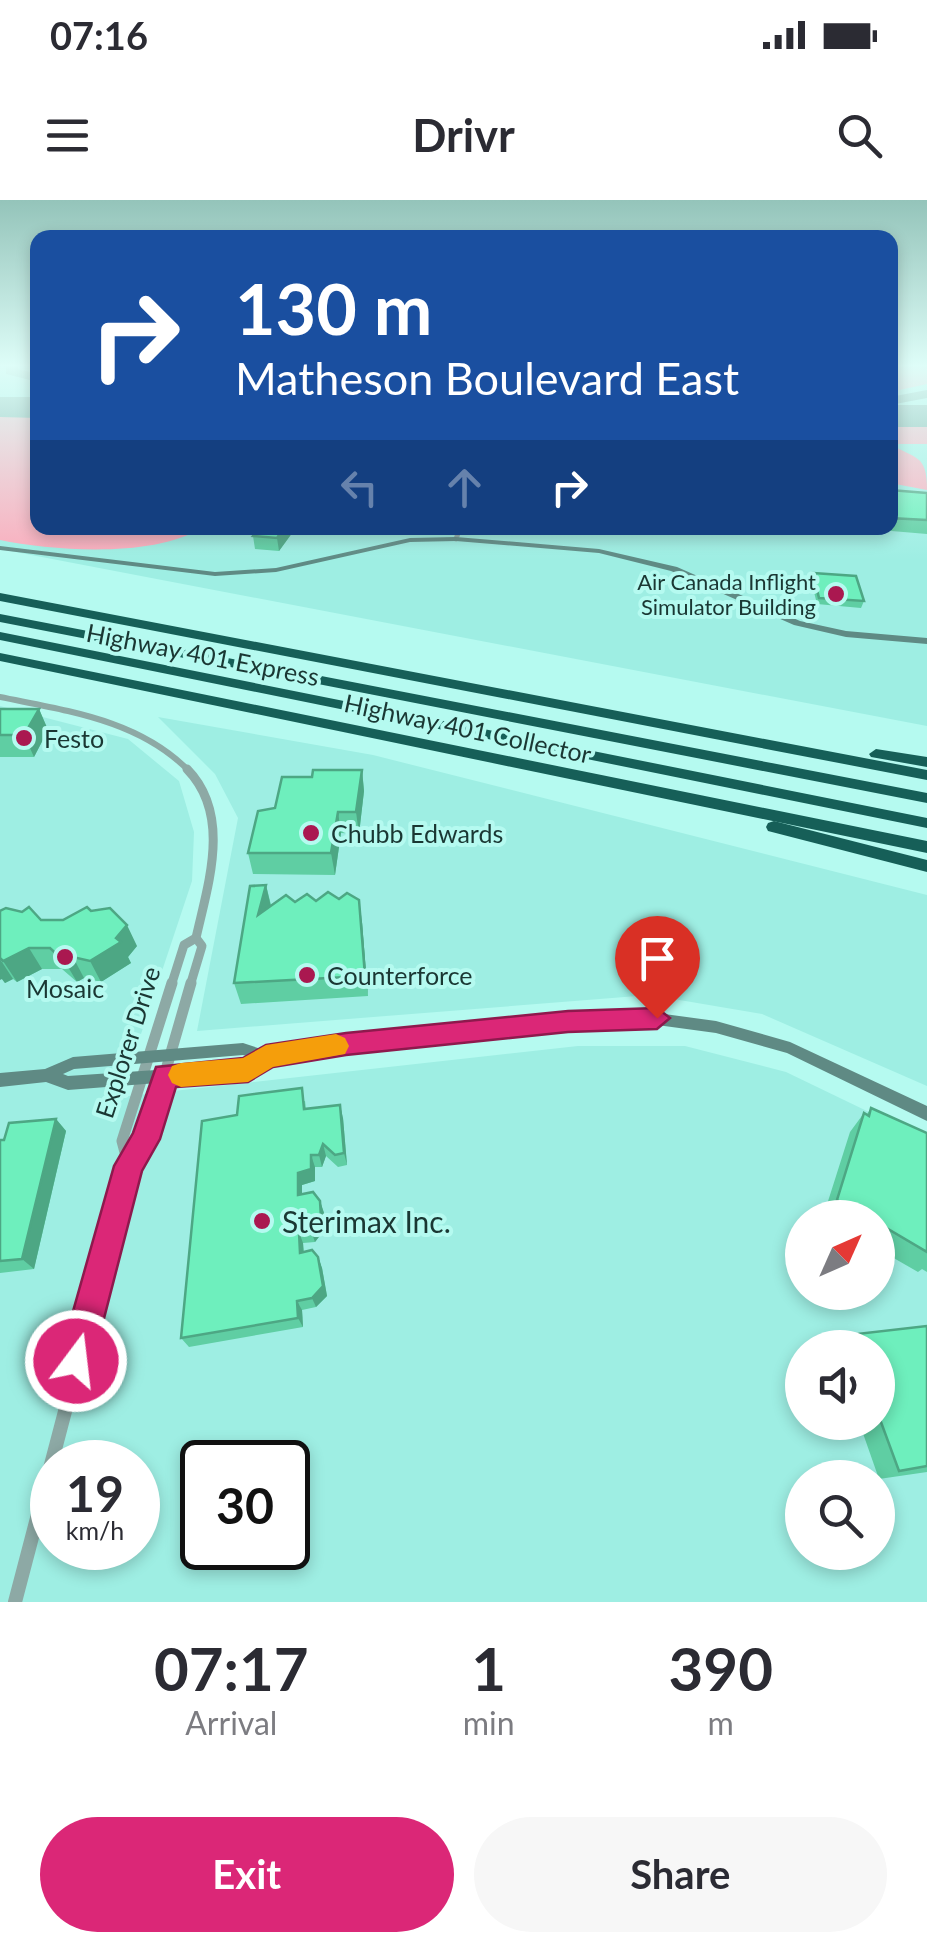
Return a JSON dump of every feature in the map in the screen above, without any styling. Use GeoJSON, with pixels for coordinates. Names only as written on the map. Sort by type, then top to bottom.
{"type":"FeatureCollection","features":[{"type":"Feature","properties":{"kind":"highway","name":"Highway 401 Collector"},"geometry":{"type":"LineString","coordinates":[[0,597],[927,775]]}},
{"type":"Feature","properties":{"kind":"highway","name":"Highway 401 Express"},"geometry":{"type":"LineString","coordinates":[[0,618],[927,798]]}},
{"type":"Feature","properties":{"kind":"highway","name":"Highway 401 Express"},"geometry":{"type":"LineString","coordinates":[[0,636],[927,822]]}},
{"type":"Feature","properties":{"kind":"highway","name":"Highway 401 Collector"},"geometry":{"type":"LineString","coordinates":[[0,657],[927,847]]}},
{"type":"Feature","properties":{"kind":"highway"},"geometry":{"type":"LineString","coordinates":[[618,716],[927,762]]}},
{"type":"Feature","properties":{"kind":"highway"},"geometry":{"type":"LineString","coordinates":[[619,784],[927,866]]}},
{"type":"Feature","properties":{"kind":"street"},"geometry":{"type":"LineString","coordinates":[[456,539],[457,535]]}},
{"type":"Feature","properties":{"kind":"street"},"geometry":{"type":"LineString","coordinates":[[0,548],[233,574],[288,568],[386,543],[456,539],[632,556],[674,569],[797,623],[859,636],[927,641]]}},
{"type":"Feature","properties":{"kind":"street","name":"Explorer Drive"},"geometry":{"type":"LineString","coordinates":[[0,697],[120,725],[165,747],[195,776],[208,798],[214,852],[196,938],[184,945],[122,1140],[129,1166]]}},
{"type":"Feature","properties":{"kind":"street","name":"Explorer Drive"},"geometry":{"type":"LineString","coordinates":[[15,1602],[129,1166],[146,1139],[202,946],[196,938]]}},
{"type":"Feature","properties":{"kind":"street"},"geometry":{"type":"LineString","coordinates":[[0,1080],[46,1076],[73,1063],[243,1049],[266,1056],[568,1022],[657,1018],[716,1026],[790,1048],[927,1114]]}},
{"type":"Feature","properties":{"kind":"street"},"geometry":{"type":"LineString","coordinates":[[46,1076],[68,1083],[248,1070],[266,1056]]}},
{"type":"Feature","properties":{"kind":"shaded area"},"geometry":{"type":"Polygon","coordinates":[[[0,429],[30,429],[30,535],[898,535],[898,429],[927,429],[927,726],[0,549],[0,429]]]}},
{"type":"Feature","properties":{"kind":"shaded area"},"geometry":{"type":"Polygon","coordinates":[[[0,429],[30,429],[30,535],[187,535],[157,544],[103,549],[0,540],[0,429]]]}},
{"type":"Feature","properties":{"kind":"shaded area"},"geometry":{"type":"Polygon","coordinates":[[[898,429],[927,429],[927,444],[898,444],[898,429]]]}},
{"type":"Feature","properties":{"kind":"shaded area"},"geometry":{"type":"Polygon","coordinates":[[[898,448],[922,463],[927,490],[898,485],[898,448]]]}},
{"type":"Feature","properties":{"kind":"shaded area"},"geometry":{"type":"Polygon","coordinates":[[[0,706],[128,739],[179,781],[194,832],[192,881],[120,1097],[578,1046],[685,1046],[786,1072],[927,1140],[927,1602],[0,1602],[0,706]]]}},
{"type":"Feature","properties":{"kind":"shaded area"},"geometry":{"type":"Polygon","coordinates":[[[158,717],[373,755],[927,895],[927,1086],[762,1014],[650,995],[197,1031],[238,818],[215,774],[158,717]]]}},
{"type":"Feature","properties":{"kind":"building"},"geometry":{"type":"Polygon","coordinates":[[[898,491],[927,493],[927,520],[898,518],[898,491]]]}},
{"type":"Feature","properties":{"kind":"building","name":"Air Canada Inflight Simulator Building"},"geometry":{"type":"Polygon","coordinates":[[[813,573],[856,576],[864,601],[819,598],[813,573]]]}},
{"type":"Feature","properties":{"kind":"building"},"geometry":{"type":"Polygon","coordinates":[[[0,709],[39,709],[24,735],[0,735],[0,709]]]}},
{"type":"Feature","properties":{"kind":"building"},"geometry":{"type":"Polygon","coordinates":[[[313,770],[362,770],[356,812],[338,812],[331,853],[248,853],[258,811],[275,808],[282,777],[312,777],[313,770]]]}},
{"type":"Feature","properties":{"kind":"building","name":"Counterforce"},"geometry":{"type":"Polygon","coordinates":[[[266,885],[258,915],[286,895],[295,902],[307,894],[316,901],[328,892],[339,899],[347,893],[359,900],[365,976],[234,983],[250,886],[266,885]]]}},
{"type":"Feature","properties":{"kind":"building"},"geometry":{"type":"Polygon","coordinates":[[[29,907],[41,920],[63,920],[87,907],[91,911],[110,908],[127,925],[116,938],[121,942],[90,961],[73,957],[65,962],[50,948],[29,948],[3,961],[0,911],[6,908],[22,912],[29,907]]]}},
{"type":"Feature","properties":{"kind":"building","name":"Sterimax Inc."},"geometry":{"type":"Polygon","coordinates":[[[302,1088],[304,1109],[340,1105],[344,1153],[335,1155],[323,1144],[319,1155],[311,1155],[311,1169],[298,1173],[298,1195],[313,1192],[320,1201],[321,1218],[311,1231],[299,1232],[300,1253],[312,1250],[318,1257],[323,1286],[312,1298],[297,1301],[298,1318],[181,1338],[202,1121],[237,1115],[239,1096],[302,1088]]]}},
{"type":"Feature","properties":{"kind":"building"},"geometry":{"type":"Polygon","coordinates":[[[871,1108],[927,1133],[927,1252],[895,1233],[895,1200],[837,1200],[864,1113],[869,1116],[871,1108]]]}},
{"type":"Feature","properties":{"kind":"building"},"geometry":{"type":"Polygon","coordinates":[[[56,1119],[22,1259],[0,1261],[0,1140],[4,1140],[9,1123],[56,1119]]]}},
{"type":"Feature","properties":{"kind":"building"},"geometry":{"type":"Polygon","coordinates":[[[927,1326],[927,1466],[899,1471],[888,1440],[895,1440],[895,1330],[892,1330],[927,1326]]]}},
{"type":"Feature","properties":{"kind":"slow traffic"},"geometry":{"type":"LineString","coordinates":[[181,1075],[248,1070],[266,1056],[336,1046]]}},
{"type":"Feature","properties":{"kind":"place","name":"Air Canada Inflight Simulator Building"},"geometry":{"type":"Point","coordinates":[836,594]}},
{"type":"Feature","properties":{"kind":"place","name":"Festo"},"geometry":{"type":"Point","coordinates":[24,738]}},
{"type":"Feature","properties":{"kind":"place","name":"Chubb Edwards"},"geometry":{"type":"Point","coordinates":[311,833]}},
{"type":"Feature","properties":{"kind":"place","name":"Mosaic"},"geometry":{"type":"Point","coordinates":[65,957]}},
{"type":"Feature","properties":{"kind":"place","name":"Counterforce"},"geometry":{"type":"Point","coordinates":[307,975]}},
{"type":"Feature","properties":{"kind":"place","name":"Sterimax Inc."},"geometry":{"type":"Point","coordinates":[262,1221]}},
{"type":"Feature","properties":{"kind":"route"},"geometry":{"type":"LineString","coordinates":[[76,1361],[129,1166],[146,1139],[166,1076],[248,1070],[266,1056],[346,1044],[568,1022],[657,1018]]}}]}
